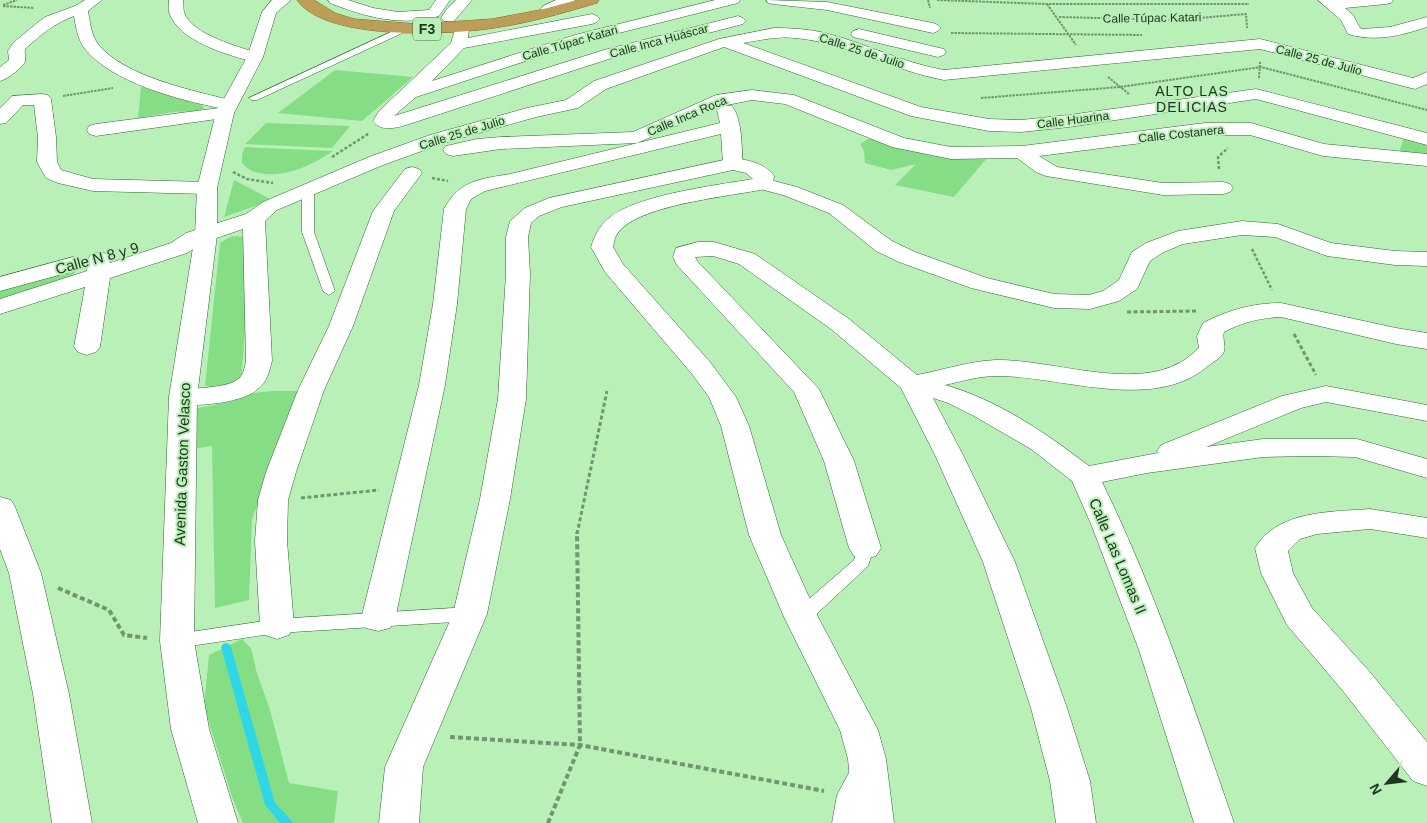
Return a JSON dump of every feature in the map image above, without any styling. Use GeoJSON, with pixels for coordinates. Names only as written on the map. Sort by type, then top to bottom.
{"type":"FeatureCollection","features":[{"type":"Feature","properties":{"kind":"highway","name":"F3"},"geometry":{"type":"LineString","coordinates":[[304,0],[333,18],[348,22],[406,28],[456,30],[497,24],[592,0]]}},
{"type":"Feature","properties":{"kind":"street"},"geometry":{"type":"LineString","coordinates":[[0,76],[17,61],[16,51],[19,46],[42,26],[50,20],[80,9],[95,0]]}},
{"type":"Feature","properties":{"kind":"street"},"geometry":{"type":"LineString","coordinates":[[176,0],[178,12],[191,31],[207,40],[255,57]]}},
{"type":"Feature","properties":{"kind":"street"},"geometry":{"type":"LineString","coordinates":[[335,0],[382,14],[414,16],[432,14],[446,0]]}},
{"type":"Feature","properties":{"kind":"street"},"geometry":{"type":"LineString","coordinates":[[410,93],[456,30],[452,12],[465,0]]}},
{"type":"Feature","properties":{"kind":"street"},"geometry":{"type":"LineString","coordinates":[[553,11],[548,9],[568,0]]}},
{"type":"Feature","properties":{"kind":"street","name":"Calle Túpac Katari"},"geometry":{"type":"LineString","coordinates":[[410,93],[581,38],[733,0]]}},
{"type":"Feature","properties":{"kind":"street"},"geometry":{"type":"LineString","coordinates":[[773,0],[827,6],[939,31]]}},
{"type":"Feature","properties":{"kind":"street"},"geometry":{"type":"LineString","coordinates":[[1329,2],[1386,0]]}},
{"type":"Feature","properties":{"kind":"street","name":"Avenida Gaston Velasco"},"geometry":{"type":"LineString","coordinates":[[218,823],[190,729],[177,641],[183,398],[200,236],[210,175],[226,109],[255,57],[269,12],[280,1]]}},
{"type":"Feature","properties":{"kind":"street"},"geometry":{"type":"LineString","coordinates":[[1329,2],[1348,18],[1353,31],[1365,35],[1427,22]]}},
{"type":"Feature","properties":{"kind":"street"},"geometry":{"type":"LineString","coordinates":[[456,30],[612,16],[651,6]]}},
{"type":"Feature","properties":{"kind":"street"},"geometry":{"type":"LineString","coordinates":[[80,9],[85,34],[90,45],[109,63],[152,83],[226,109]]}},
{"type":"Feature","properties":{"kind":"street","name":"Calle Inca Huáscar"},"geometry":{"type":"LineString","coordinates":[[410,93],[382,118],[382,121],[386,123],[400,121],[615,52],[683,33],[759,19],[791,20],[938,52]]}},
{"type":"Feature","properties":{"kind":"street","name":"Calle 25 de Julio"},"geometry":{"type":"LineString","coordinates":[[99,266],[179,248],[200,236],[254,219],[270,206],[308,188],[438,139],[533,112],[572,104],[600,85],[725,42],[774,33],[795,33],[822,37],[921,71],[944,75],[1260,44],[1291,50],[1340,66],[1415,84],[1427,77]]}},
{"type":"Feature","properties":{"kind":"street","name":"Calle Huarina"},"geometry":{"type":"LineString","coordinates":[[725,42],[917,112],[989,125],[1021,126],[1069,121],[1256,94],[1427,139]]}},
{"type":"Feature","properties":{"kind":"street","name":"Calle Inca Roca"},"geometry":{"type":"LineString","coordinates":[[434,154],[485,144],[637,137],[722,99],[752,95],[788,99],[899,142],[952,153],[1022,152]]}},
{"type":"Feature","properties":{"kind":"street"},"geometry":{"type":"LineString","coordinates":[[0,118],[18,100],[42,99],[47,136],[47,162],[53,174],[65,179],[93,184],[210,175]]}},
{"type":"Feature","properties":{"kind":"street"},"geometry":{"type":"LineString","coordinates":[[722,99],[730,126],[733,164]]}},
{"type":"Feature","properties":{"kind":"street"},"geometry":{"type":"LineString","coordinates":[[96,130],[226,109]]}},
{"type":"Feature","properties":{"kind":"street"},"geometry":{"type":"LineString","coordinates":[[880,134],[948,140],[966,136],[989,125]]}},
{"type":"Feature","properties":{"kind":"street"},"geometry":{"type":"LineString","coordinates":[[378,619],[432,386],[445,304],[458,199],[478,186],[510,180],[730,126]]}},
{"type":"Feature","properties":{"kind":"street","name":"Calle Costanera"},"geometry":{"type":"LineString","coordinates":[[1022,152],[1205,129],[1251,129],[1323,150],[1427,160]]}},
{"type":"Feature","properties":{"kind":"street"},"geometry":{"type":"LineString","coordinates":[[1022,152],[1043,168],[1053,172],[1162,189],[1223,188]]}},
{"type":"Feature","properties":{"kind":"street"},"geometry":{"type":"LineString","coordinates":[[400,823],[404,768],[470,614],[496,499],[512,399],[518,274],[517,237],[521,221],[532,212],[556,202],[733,164],[748,165],[758,171],[764,176],[763,184]]}},
{"type":"Feature","properties":{"kind":"street"},"geometry":{"type":"LineString","coordinates":[[277,626],[270,541],[273,500],[281,472],[312,390],[342,326],[384,211],[412,173]]}},
{"type":"Feature","properties":{"kind":"street"},"geometry":{"type":"LineString","coordinates":[[874,823],[867,759],[859,730],[801,617],[765,535],[735,426],[722,397],[701,368],[613,267],[602,247],[607,232],[623,218],[642,209],[692,196],[763,184],[790,191],[836,209],[884,246],[907,257],[979,283],[1054,301],[1090,302],[1111,296],[1129,284],[1140,257],[1154,248],[1178,238],[1242,228],[1278,231],[1327,249],[1395,258],[1427,259]]}},
{"type":"Feature","properties":{"kind":"street"},"geometry":{"type":"LineString","coordinates":[[183,398],[245,388],[256,374],[259,361],[254,219]]}},
{"type":"Feature","properties":{"kind":"street"},"geometry":{"type":"LineString","coordinates":[[865,548],[839,461],[806,389],[688,265],[684,253],[698,249],[714,249],[747,259],[840,324],[912,384],[949,454],[999,562],[1049,708],[1070,781],[1076,823]]}},
{"type":"Feature","properties":{"kind":"street"},"geometry":{"type":"LineString","coordinates":[[0,307],[99,266]]}},
{"type":"Feature","properties":{"kind":"street"},"geometry":{"type":"LineString","coordinates":[[87,346],[99,266]]}},
{"type":"Feature","properties":{"kind":"street","name":"Calle N 8 y 9"},"geometry":{"type":"LineString","coordinates":[[0,284],[99,266]]}},
{"type":"Feature","properties":{"kind":"street"},"geometry":{"type":"LineString","coordinates":[[912,384],[995,368],[1048,372],[1102,381],[1162,379],[1184,373],[1201,362],[1212,350],[1210,336],[1212,328],[1230,318],[1248,312],[1281,310],[1396,336],[1427,341]]}},
{"type":"Feature","properties":{"kind":"street","name":"Calle Las Lomas II"},"geometry":{"type":"LineString","coordinates":[[912,384],[958,397],[984,410],[1041,443],[1084,476],[1107,524],[1156,650],[1214,823]]}},
{"type":"Feature","properties":{"kind":"street"},"geometry":{"type":"LineString","coordinates":[[1147,464],[1187,443],[1292,402],[1326,394],[1427,413]]}},
{"type":"Feature","properties":{"kind":"street"},"geometry":{"type":"LineString","coordinates":[[1084,476],[1147,464],[1263,448],[1313,446],[1357,448],[1427,469]]}},
{"type":"Feature","properties":{"kind":"street"},"geometry":{"type":"LineString","coordinates":[[0,508],[25,573],[51,694],[72,823]]}},
{"type":"Feature","properties":{"kind":"street"},"geometry":{"type":"LineString","coordinates":[[1427,528],[1370,519],[1316,524],[1289,532],[1272,548],[1277,573],[1299,616],[1356,680],[1427,770]]}},
{"type":"Feature","properties":{"kind":"lane"},"geometry":{"type":"LineString","coordinates":[[254,98],[406,28]]}},
{"type":"Feature","properties":{"kind":"lane"},"geometry":{"type":"LineString","coordinates":[[308,188],[308,232],[330,292]]}},
{"type":"Feature","properties":{"kind":"lane"},"geometry":{"type":"LineString","coordinates":[[801,617],[862,562],[865,548]]}},
{"type":"Feature","properties":{"kind":"lane"},"geometry":{"type":"LineString","coordinates":[[177,641],[277,626],[470,614]]}},
{"type":"Feature","properties":{"kind":"lane"},"geometry":{"type":"LineString","coordinates":[[843,823],[848,795],[867,759]]}},
{"type":"Feature","properties":{"kind":"path"},"geometry":{"type":"LineString","coordinates":[[3,6],[16,0]]}},
{"type":"Feature","properties":{"kind":"path"},"geometry":{"type":"LineString","coordinates":[[937,0],[1047,4],[1249,4]]}},
{"type":"Feature","properties":{"kind":"path","name":"Calle Túpac Katari"},"geometry":{"type":"LineString","coordinates":[[1059,17],[1175,20],[1246,14],[1248,31],[1260,44]]}},
{"type":"Feature","properties":{"kind":"path"},"geometry":{"type":"LineString","coordinates":[[939,31],[1148,36]]}},
{"type":"Feature","properties":{"kind":"path"},"geometry":{"type":"LineString","coordinates":[[1256,94],[1261,67],[1260,44]]}},
{"type":"Feature","properties":{"kind":"path"},"geometry":{"type":"LineString","coordinates":[[42,99],[152,83]]}},
{"type":"Feature","properties":{"kind":"path"},"geometry":{"type":"LineString","coordinates":[[210,175],[308,188]]}},
{"type":"Feature","properties":{"kind":"path"},"geometry":{"type":"LineString","coordinates":[[1242,228],[1281,310],[1326,394]]}},
{"type":"Feature","properties":{"kind":"path"},"geometry":{"type":"LineString","coordinates":[[1121,312],[1195,310],[1230,318]]}},
{"type":"Feature","properties":{"kind":"path"},"geometry":{"type":"LineString","coordinates":[[548,823],[580,745],[577,534],[607,391]]}},
{"type":"Feature","properties":{"kind":"path"},"geometry":{"type":"LineString","coordinates":[[273,500],[409,488]]}},
{"type":"Feature","properties":{"kind":"path"},"geometry":{"type":"LineString","coordinates":[[25,573],[109,610],[124,635],[177,641]]}},
{"type":"Feature","properties":{"kind":"path"},"geometry":{"type":"LineString","coordinates":[[417,735],[580,745],[848,795]]}},
{"type":"Feature","properties":{"kind":"green space"},"geometry":{"type":"Polygon","coordinates":[[[335,70],[413,77],[362,121],[278,113],[335,70]]]}},
{"type":"Feature","properties":{"kind":"green space"},"geometry":{"type":"Polygon","coordinates":[[[148,85],[202,105],[204,108],[199,111],[173,112],[138,118],[141,87],[148,85]]]}},
{"type":"Feature","properties":{"kind":"green space"},"geometry":{"type":"Polygon","coordinates":[[[266,123],[350,126],[332,148],[245,144],[266,123]]]}},
{"type":"Feature","properties":{"kind":"green space"},"geometry":{"type":"Polygon","coordinates":[[[1404,137],[1427,142],[1427,159],[1398,156],[1404,137]]]}},
{"type":"Feature","properties":{"kind":"green space"},"geometry":{"type":"Polygon","coordinates":[[[868,139],[881,139],[987,158],[954,197],[895,185],[916,164],[891,170],[865,163],[864,151],[860,144],[868,139]]]}},
{"type":"Feature","properties":{"kind":"green space"},"geometry":{"type":"Polygon","coordinates":[[[245,147],[333,151],[315,162],[296,170],[285,173],[265,174],[251,171],[242,163],[242,154],[245,147]]]}},
{"type":"Feature","properties":{"kind":"green space"},"geometry":{"type":"Polygon","coordinates":[[[234,180],[272,200],[224,217],[234,180]]]}},
{"type":"Feature","properties":{"kind":"green space"},"geometry":{"type":"Polygon","coordinates":[[[232,236],[247,237],[252,243],[241,382],[221,389],[205,386],[220,243],[232,236]]]}},
{"type":"Feature","properties":{"kind":"green space"},"geometry":{"type":"Polygon","coordinates":[[[77,270],[71,277],[0,302],[0,290],[77,270]]]}},
{"type":"Feature","properties":{"kind":"green space"},"geometry":{"type":"Polygon","coordinates":[[[272,391],[301,391],[252,519],[249,600],[215,608],[212,446],[191,449],[197,408],[215,405],[226,396],[272,391]]]}},
{"type":"Feature","properties":{"kind":"green space"},"geometry":{"type":"Polygon","coordinates":[[[242,639],[251,648],[289,783],[338,791],[334,823],[243,823],[232,797],[204,706],[209,655],[242,639]]]}},
{"type":"Feature","properties":{"kind":"waterway"},"geometry":{"type":"LineString","coordinates":[[226,647],[270,805],[287,823]]}},
{"type":"Feature","properties":{"kind":"district","name":"ALTO LAS DELICIAS"},"geometry":{"type":"Point","coordinates":[1192,99]}}]}
